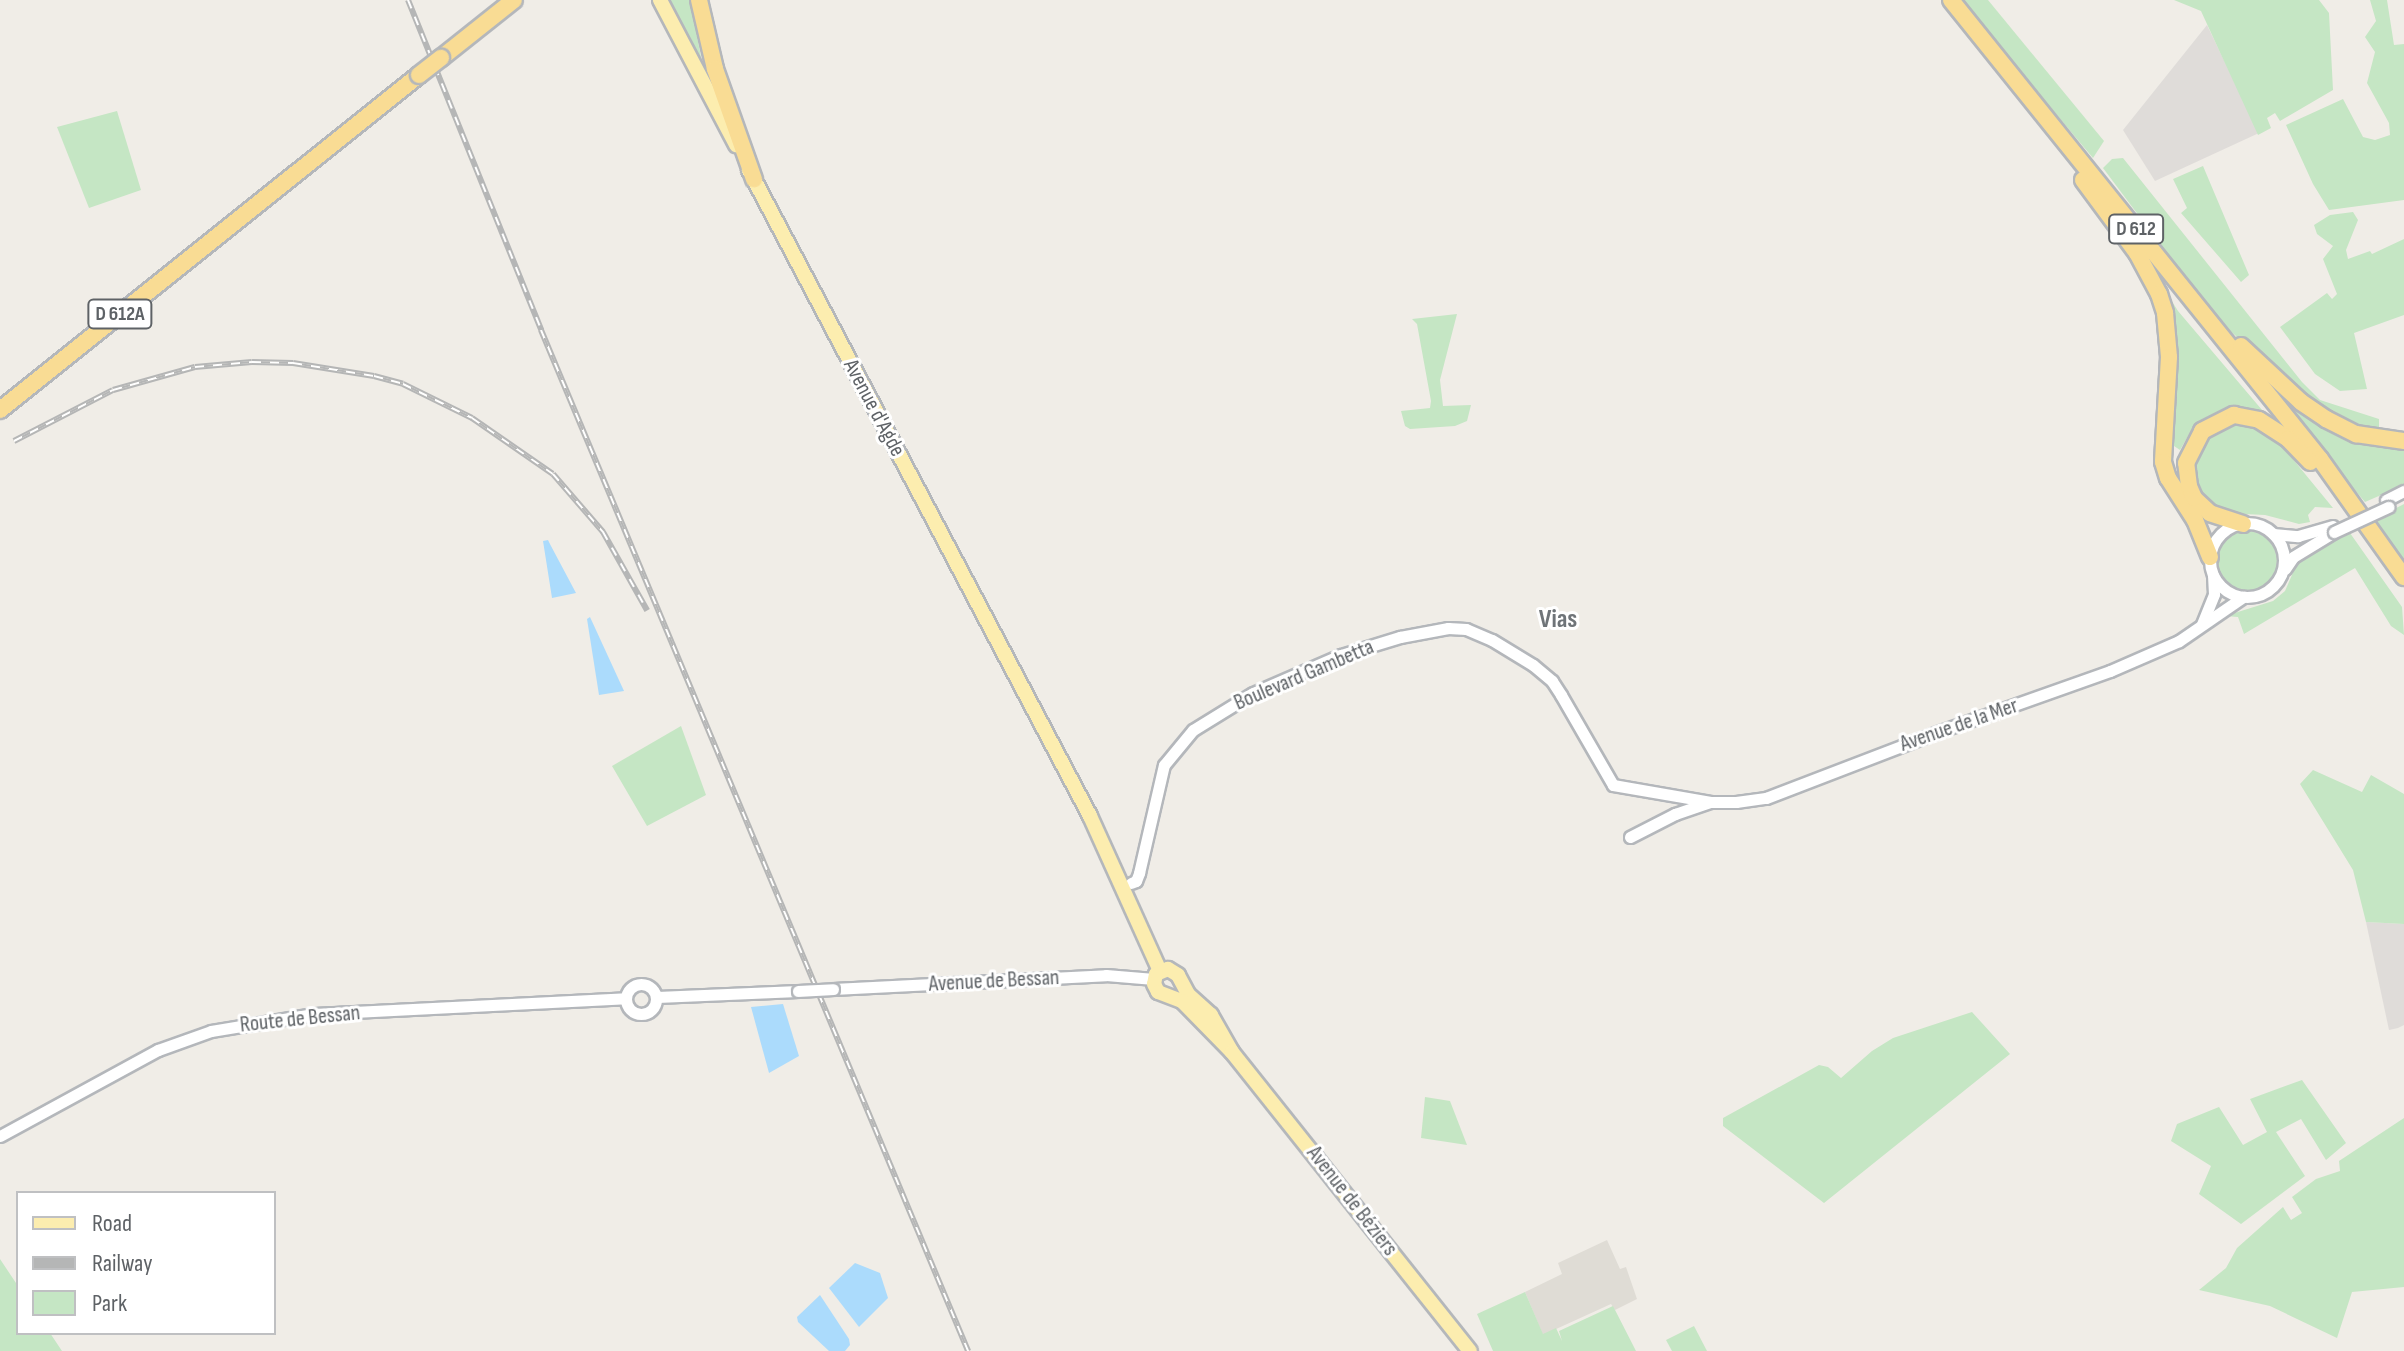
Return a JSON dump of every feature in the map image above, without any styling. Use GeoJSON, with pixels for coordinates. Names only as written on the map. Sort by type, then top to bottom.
{"type":"FeatureCollection","features":[{"type":"Feature","properties":{"kind":"highway","name":"D 612A"},"geometry":{"type":"LineString","coordinates":[[0,410],[514,0]]}},
{"type":"Feature","properties":{"kind":"highway"},"geometry":{"type":"LineString","coordinates":[[699,0],[715,69],[754,179]]}},
{"type":"Feature","properties":{"kind":"highway","name":"D 612"},"geometry":{"type":"LineString","coordinates":[[1943,0],[2318,471],[2404,590]]}},
{"type":"Feature","properties":{"kind":"highway","name":"D 612"},"geometry":{"type":"LineString","coordinates":[[1951,0],[2351,499],[2404,577]]}},
{"type":"Feature","properties":{"kind":"highway"},"geometry":{"type":"LineString","coordinates":[[2077,172],[2137,253],[2159,294],[2165,313],[2169,357],[2163,462],[2175,492],[2202,532],[2210,557]]}},
{"type":"Feature","properties":{"kind":"highway"},"geometry":{"type":"LineString","coordinates":[[2183,287],[2301,402],[2356,434],[2404,441]]}},
{"type":"Feature","properties":{"kind":"highway"},"geometry":{"type":"LineString","coordinates":[[2243,524],[2210,513],[2194,498],[2186,463],[2189,450],[2202,431],[2234,415],[2259,420],[2288,439],[2318,471]]}},
{"type":"Feature","properties":{"kind":"main road","name":"Avenue d'Agde"},"geometry":{"type":"LineString","coordinates":[[660,0],[1090,816],[1101,827],[1161,973]]}},
{"type":"Feature","properties":{"kind":"main road"},"geometry":{"type":"LineString","coordinates":[[1161,973],[1178,975],[1177,991],[1158,992],[1161,973]]}},
{"type":"Feature","properties":{"kind":"main road","name":"Avenue de Béziers"},"geometry":{"type":"LineString","coordinates":[[1177,991],[1232,1052],[1470,1351]]}},
{"type":"Feature","properties":{"kind":"street"},"geometry":{"type":"LineString","coordinates":[[2213,575],[2224,589],[2243,597],[2266,593],[2293,557],[2334,529],[2387,503],[2404,491]]}},
{"type":"Feature","properties":{"kind":"street"},"geometry":{"type":"LineString","coordinates":[[2387,503],[2404,498]]}},
{"type":"Feature","properties":{"kind":"street"},"geometry":{"type":"LineString","coordinates":[[2201,627],[2214,594],[2210,557],[2222,534],[2243,524],[2262,526],[2273,534],[2283,550],[2282,573]]}},
{"type":"Feature","properties":{"kind":"street"},"geometry":{"type":"LineString","coordinates":[[2273,534],[2298,536],[2334,529]]}},
{"type":"Feature","properties":{"kind":"street","name":"Avenue de la Mer"},"geometry":{"type":"LineString","coordinates":[[1613,785],[1711,802],[1766,798],[1935,733],[2110,671],[2179,641],[2243,597]]}},
{"type":"Feature","properties":{"kind":"street","name":"Boulevard Gambetta"},"geometry":{"type":"LineString","coordinates":[[1127,886],[1136,881],[1139,873],[1164,765],[1193,730],[1253,693],[1341,655],[1400,637],[1448,628],[1466,629],[1492,640],[1533,665],[1552,681],[1613,785]]}},
{"type":"Feature","properties":{"kind":"street","name":"Avenue de la Mer"},"geometry":{"type":"LineString","coordinates":[[1630,837],[1675,814],[1711,802]]}},
{"type":"Feature","properties":{"kind":"street","name":"Avenue de Bessan"},"geometry":{"type":"LineString","coordinates":[[833,989],[1161,973]]}},
{"type":"Feature","properties":{"kind":"street","name":"Route de Bessan"},"geometry":{"type":"LineString","coordinates":[[644,983],[653,988],[657,997],[651,1011],[642,1014],[629,1008],[626,998],[630,989],[644,983]]}},
{"type":"Feature","properties":{"kind":"street","name":"Route de Bessan"},"geometry":{"type":"LineString","coordinates":[[657,997],[833,989]]}},
{"type":"Feature","properties":{"kind":"street","name":"Route de Bessan"},"geometry":{"type":"LineString","coordinates":[[0,1136],[158,1050],[211,1031],[261,1020],[626,998]]}},
{"type":"Feature","properties":{"kind":"shaded area"},"geometry":{"type":"Polygon","coordinates":[[[2207,25],[2259,133],[2155,181],[2123,130],[2207,25]]]}},
{"type":"Feature","properties":{"kind":"shaded area"},"geometry":{"type":"Polygon","coordinates":[[[2366,922],[2404,924],[2404,1025],[2398,1028],[2389,1030],[2366,922]]]}},
{"type":"Feature","properties":{"kind":"shaded area"},"geometry":{"type":"Polygon","coordinates":[[[1607,1240],[1620,1269],[1626,1267],[1637,1299],[1615,1310],[1611,1304],[1543,1335],[1525,1292],[1562,1274],[1558,1263],[1607,1240]]]}},
{"type":"Feature","properties":{"kind":"green space"},"geometry":{"type":"Polygon","coordinates":[[[670,0],[690,0],[702,62],[678,19],[670,0]]]}},
{"type":"Feature","properties":{"kind":"green space"},"geometry":{"type":"Polygon","coordinates":[[[1960,0],[1988,0],[2104,141],[2093,158],[1960,0]]]}},
{"type":"Feature","properties":{"kind":"green space"},"geometry":{"type":"Polygon","coordinates":[[[2174,0],[2319,0],[2329,13],[2333,90],[2280,121],[2275,113],[2267,118],[2271,128],[2258,135],[2201,11],[2174,0]]]}},
{"type":"Feature","properties":{"kind":"green space"},"geometry":{"type":"Polygon","coordinates":[[[2370,0],[2387,0],[2394,45],[2404,44],[2404,200],[2329,210],[2313,184],[2286,125],[2343,99],[2363,137],[2375,140],[2390,135],[2389,123],[2367,83],[2375,52],[2365,37],[2376,21],[2370,0]]]}},
{"type":"Feature","properties":{"kind":"green space"},"geometry":{"type":"Polygon","coordinates":[[[117,111],[141,190],[89,208],[57,127],[117,111]]]}},
{"type":"Feature","properties":{"kind":"green space"},"geometry":{"type":"Polygon","coordinates":[[[2123,158],[2302,382],[2320,400],[2379,419],[2379,432],[2344,422],[2316,405],[2229,330],[2193,288],[2103,168],[2112,159],[2123,158]]]}},
{"type":"Feature","properties":{"kind":"green space"},"geometry":{"type":"Polygon","coordinates":[[[2203,166],[2249,275],[2241,282],[2181,213],[2187,208],[2173,179],[2203,166]]]}},
{"type":"Feature","properties":{"kind":"green space"},"geometry":{"type":"Polygon","coordinates":[[[2353,212],[2358,220],[2346,250],[2348,259],[2370,251],[2372,254],[2404,239],[2404,315],[2354,333],[2367,389],[2340,391],[2315,374],[2280,327],[2327,293],[2332,299],[2337,294],[2323,259],[2333,246],[2317,234],[2314,225],[2330,215],[2353,212]]]}},
{"type":"Feature","properties":{"kind":"green space"},"geometry":{"type":"Polygon","coordinates":[[[2156,276],[2178,311],[2268,417],[2244,409],[2226,409],[2192,429],[2180,450],[2168,442],[2156,276]]]}},
{"type":"Feature","properties":{"kind":"green space"},"geometry":{"type":"Polygon","coordinates":[[[1457,314],[1440,380],[1443,406],[1471,405],[1467,421],[1455,426],[1410,429],[1405,426],[1401,411],[1430,408],[1431,401],[1417,324],[1412,319],[1457,314]]]}},
{"type":"Feature","properties":{"kind":"green space"},"geometry":{"type":"Polygon","coordinates":[[[2267,379],[2339,434],[2357,443],[2404,449],[2404,485],[2365,502],[2294,419],[2267,379]]]}},
{"type":"Feature","properties":{"kind":"green space"},"geometry":{"type":"Polygon","coordinates":[[[2237,424],[2273,435],[2333,508],[2315,507],[2308,515],[2310,522],[2299,524],[2265,515],[2223,513],[2212,508],[2196,488],[2190,462],[2203,438],[2237,424]]]}},
{"type":"Feature","properties":{"kind":"green space"},"geometry":{"type":"Polygon","coordinates":[[[2404,504],[2404,569],[2373,520],[2404,504]]]}},
{"type":"Feature","properties":{"kind":"green space"},"geometry":{"type":"Polygon","coordinates":[[[2247,531],[2268,540],[2277,561],[2268,582],[2247,591],[2226,582],[2217,561],[2226,540],[2247,531]]]}},
{"type":"Feature","properties":{"kind":"green space"},"geometry":{"type":"Polygon","coordinates":[[[2350,533],[2402,607],[2404,635],[2391,626],[2355,568],[2244,634],[2238,617],[2225,616],[2273,601],[2285,591],[2298,561],[2320,545],[2350,533]]]}},
{"type":"Feature","properties":{"kind":"green space"},"geometry":{"type":"Polygon","coordinates":[[[681,726],[706,795],[647,826],[612,766],[681,726]]]}},
{"type":"Feature","properties":{"kind":"green space"},"geometry":{"type":"Polygon","coordinates":[[[2313,770],[2362,792],[2371,775],[2404,794],[2404,924],[2366,922],[2353,870],[2300,784],[2313,770]]]}},
{"type":"Feature","properties":{"kind":"green space"},"geometry":{"type":"Polygon","coordinates":[[[1972,1012],[2010,1054],[1824,1203],[1723,1126],[1723,1118],[1819,1065],[1828,1067],[1841,1078],[1872,1051],[1893,1038],[1972,1012]]]}},
{"type":"Feature","properties":{"kind":"green space"},"geometry":{"type":"Polygon","coordinates":[[[2302,1080],[2346,1143],[2326,1160],[2301,1119],[2276,1132],[2305,1176],[2241,1224],[2199,1194],[2211,1166],[2171,1141],[2177,1124],[2219,1107],[2243,1145],[2267,1132],[2250,1099],[2302,1080]]]}},
{"type":"Feature","properties":{"kind":"green space"},"geometry":{"type":"Polygon","coordinates":[[[1425,1097],[1450,1101],[1467,1145],[1421,1138],[1425,1097]]]}},
{"type":"Feature","properties":{"kind":"green space"},"geometry":{"type":"Polygon","coordinates":[[[2404,1118],[2404,1287],[2352,1292],[2337,1338],[2270,1306],[2199,1290],[2226,1268],[2237,1248],[2283,1207],[2291,1220],[2302,1213],[2292,1197],[2316,1179],[2340,1171],[2339,1161],[2404,1118]]]}},
{"type":"Feature","properties":{"kind":"green space"},"geometry":{"type":"Polygon","coordinates":[[[0,1259],[16,1283],[16,1335],[51,1335],[62,1351],[0,1351],[0,1259]]]}},
{"type":"Feature","properties":{"kind":"green space"},"geometry":{"type":"Polygon","coordinates":[[[1525,1292],[1543,1334],[1556,1328],[1562,1341],[1559,1331],[1613,1306],[1636,1351],[1493,1351],[1477,1314],[1525,1292]]]}},
{"type":"Feature","properties":{"kind":"green space"},"geometry":{"type":"Polygon","coordinates":[[[1694,1326],[1707,1351],[1672,1351],[1666,1340],[1694,1326]]]}},
{"type":"Feature","properties":{"kind":"water"},"geometry":{"type":"Polygon","coordinates":[[[548,540],[576,593],[552,598],[543,541],[548,540]]]}},
{"type":"Feature","properties":{"kind":"water"},"geometry":{"type":"Polygon","coordinates":[[[590,617],[624,691],[599,695],[587,619],[590,617]]]}},
{"type":"Feature","properties":{"kind":"water"},"geometry":{"type":"Polygon","coordinates":[[[783,1004],[799,1056],[769,1073],[751,1007],[783,1004]]]}},
{"type":"Feature","properties":{"kind":"water"},"geometry":{"type":"Polygon","coordinates":[[[855,1263],[880,1273],[888,1298],[859,1327],[829,1288],[855,1263]]]}},
{"type":"Feature","properties":{"kind":"water"},"geometry":{"type":"Polygon","coordinates":[[[820,1295],[849,1339],[850,1345],[845,1351],[829,1351],[798,1322],[797,1317],[820,1295]]]}},
{"type":"Feature","properties":{"kind":"railway"},"geometry":{"type":"LineString","coordinates":[[408,0],[541,330],[968,1351]]}},
{"type":"Feature","properties":{"kind":"railway"},"geometry":{"type":"LineString","coordinates":[[14,441],[113,390],[195,367],[252,362],[293,363],[374,376],[403,384],[472,418],[553,474],[603,532],[647,610]]}},
{"type":"Feature","properties":{"kind":"district","name":"Vias"},"geometry":{"type":"Point","coordinates":[1558,620]}}]}
